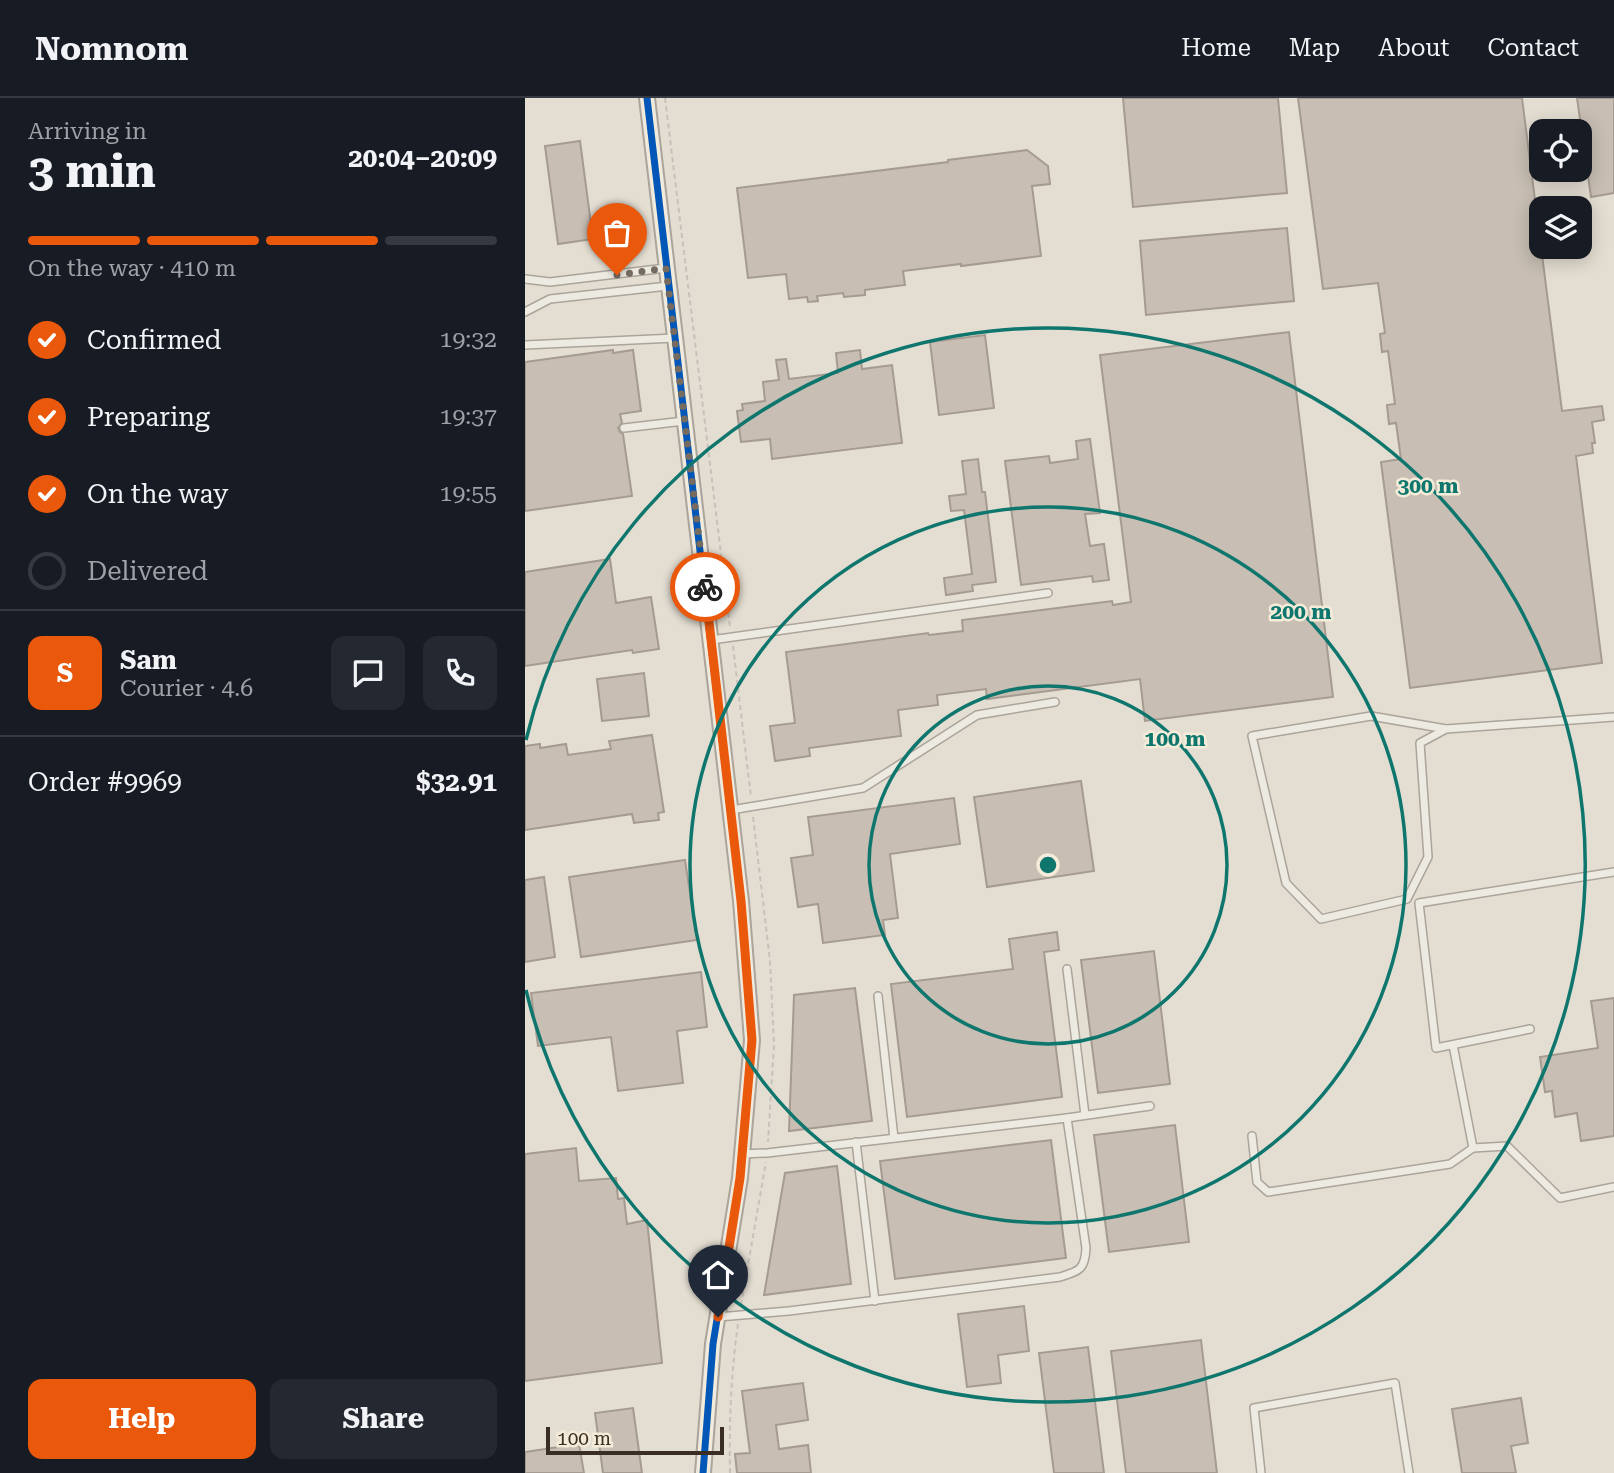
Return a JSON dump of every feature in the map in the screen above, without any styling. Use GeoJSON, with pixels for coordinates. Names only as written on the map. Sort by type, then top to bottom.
{"type":"FeatureCollection","features":[{"type":"Feature","properties":{"kind":"street"},"geometry":{"type":"LineString","coordinates":[[647,98],[741,901],[752,1040],[740,1178],[713,1344],[703,1473]]}},
{"type":"Feature","properties":{"kind":"lane"},"geometry":{"type":"LineString","coordinates":[[525,279],[549,282],[666,268]]}},
{"type":"Feature","properties":{"kind":"lane"},"geometry":{"type":"LineString","coordinates":[[525,312],[550,299],[668,286]]}},
{"type":"Feature","properties":{"kind":"lane"},"geometry":{"type":"LineString","coordinates":[[525,345],[674,338]]}},
{"type":"Feature","properties":{"kind":"lane"},"geometry":{"type":"LineString","coordinates":[[624,428],[685,421]]}},
{"type":"Feature","properties":{"kind":"lane"},"geometry":{"type":"LineString","coordinates":[[711,640],[1048,593]]}},
{"type":"Feature","properties":{"kind":"lane"},"geometry":{"type":"LineString","coordinates":[[730,810],[863,788],[977,715],[1055,702]]}},
{"type":"Feature","properties":{"kind":"lane"},"geometry":{"type":"LineString","coordinates":[[1446,730],[1420,743],[1428,857],[1407,899],[1321,919],[1286,883],[1252,736],[1371,716],[1446,730],[1614,717]]}},
{"type":"Feature","properties":{"kind":"lane"},"geometry":{"type":"LineString","coordinates":[[1530,1029],[1436,1048],[1419,903],[1614,872]]}},
{"type":"Feature","properties":{"kind":"lane"},"geometry":{"type":"LineString","coordinates":[[1067,969],[1085,1115]]}},
{"type":"Feature","properties":{"kind":"lane"},"geometry":{"type":"LineString","coordinates":[[878,996],[894,1138]]}},
{"type":"Feature","properties":{"kind":"lane"},"geometry":{"type":"LineString","coordinates":[[1453,1045],[1473,1148]]}},
{"type":"Feature","properties":{"kind":"lane"},"geometry":{"type":"LineString","coordinates":[[742,1154],[1067,1118],[1150,1106]]}},
{"type":"Feature","properties":{"kind":"lane"},"geometry":{"type":"LineString","coordinates":[[718,1317],[1060,1278],[1077,1272],[1085,1262],[1086,1248],[1067,1118]]}},
{"type":"Feature","properties":{"kind":"lane"},"geometry":{"type":"LineString","coordinates":[[1252,1136],[1257,1182],[1268,1192],[1450,1164],[1473,1148],[1507,1146],[1560,1198],[1614,1187]]}},
{"type":"Feature","properties":{"kind":"lane"},"geometry":{"type":"LineString","coordinates":[[856,1142],[875,1301]]}},
{"type":"Feature","properties":{"kind":"lane"},"geometry":{"type":"LineString","coordinates":[[1261,1473],[1254,1408],[1395,1383],[1409,1473]]}},
{"type":"Feature","properties":{"kind":"building"},"geometry":{"type":"Polygon","coordinates":[[[1123,98],[1278,98],[1287,193],[1133,207],[1123,98]]]}},
{"type":"Feature","properties":{"kind":"building"},"geometry":{"type":"Polygon","coordinates":[[[1298,98],[1522,98],[1529,153],[1529,182],[1533,182],[1535,196],[1529,196],[1529,259],[1543,259],[1562,411],[1602,406],[1604,420],[1592,422],[1595,443],[1592,443],[1593,453],[1576,456],[1602,663],[1410,688],[1381,462],[1401,459],[1396,423],[1389,424],[1387,405],[1395,404],[1388,351],[1382,352],[1380,334],[1385,333],[1378,283],[1323,289],[1298,98]]]}},
{"type":"Feature","properties":{"kind":"building"},"geometry":{"type":"Polygon","coordinates":[[[1577,98],[1614,98],[1614,193],[1591,196],[1589,182],[1592,182],[1592,119],[1580,119],[1577,98]]]}},
{"type":"Feature","properties":{"kind":"building"},"geometry":{"type":"Polygon","coordinates":[[[580,141],[593,239],[558,244],[545,146],[580,141]]]}},
{"type":"Feature","properties":{"kind":"building"},"geometry":{"type":"Polygon","coordinates":[[[1027,150],[1048,166],[1050,184],[1032,186],[1041,256],[903,271],[905,285],[865,290],[865,295],[844,297],[843,293],[817,296],[818,301],[808,302],[807,297],[789,299],[786,274],[748,278],[737,188],[1027,150]]]}},
{"type":"Feature","properties":{"kind":"building"},"geometry":{"type":"Polygon","coordinates":[[[1287,228],[1294,301],[1146,315],[1140,241],[1287,228]]]}},
{"type":"Feature","properties":{"kind":"building"},"geometry":{"type":"Polygon","coordinates":[[[1289,332],[1333,697],[1145,721],[1140,679],[987,699],[986,689],[937,695],[938,705],[898,710],[901,736],[809,748],[810,756],[775,761],[770,726],[795,723],[786,652],[928,633],[963,631],[962,620],[1112,601],[1113,605],[1131,602],[1100,355],[1289,332]]]}},
{"type":"Feature","properties":{"kind":"building"},"geometry":{"type":"Polygon","coordinates":[[[985,335],[994,408],[939,415],[930,342],[985,335]]]}},
{"type":"Feature","properties":{"kind":"building"},"geometry":{"type":"Polygon","coordinates":[[[613,350],[613,353],[633,350],[641,411],[620,414],[622,423],[618,428],[623,434],[632,496],[525,511],[525,362],[613,350]]]}},
{"type":"Feature","properties":{"kind":"building"},"geometry":{"type":"Polygon","coordinates":[[[860,350],[862,369],[892,365],[902,443],[772,459],[770,439],[741,442],[737,411],[743,410],[742,404],[765,401],[763,382],[779,380],[776,360],[786,359],[789,379],[838,373],[836,353],[860,350]]]}},
{"type":"Feature","properties":{"kind":"building"},"geometry":{"type":"Polygon","coordinates":[[[1090,439],[1100,513],[1085,514],[1090,546],[1104,544],[1109,580],[1093,582],[1092,576],[1021,585],[1005,461],[1049,456],[1050,463],[1078,459],[1076,441],[1090,439]]]}},
{"type":"Feature","properties":{"kind":"building"},"geometry":{"type":"Polygon","coordinates":[[[978,459],[982,492],[985,492],[996,582],[972,585],[973,591],[946,595],[944,578],[972,574],[964,510],[951,511],[949,496],[966,494],[962,461],[978,459]]]}},
{"type":"Feature","properties":{"kind":"building"},"geometry":{"type":"Polygon","coordinates":[[[610,559],[616,603],[651,597],[659,649],[633,653],[632,650],[525,666],[525,572],[610,559]]]}},
{"type":"Feature","properties":{"kind":"building"},"geometry":{"type":"Polygon","coordinates":[[[644,673],[649,716],[602,721],[597,679],[644,673]]]}},
{"type":"Feature","properties":{"kind":"building"},"geometry":{"type":"Polygon","coordinates":[[[652,735],[664,812],[658,813],[659,820],[634,823],[632,814],[525,830],[525,746],[540,744],[540,748],[566,744],[568,755],[611,749],[609,741],[652,735]]]}},
{"type":"Feature","properties":{"kind":"building"},"geometry":{"type":"Polygon","coordinates":[[[1081,781],[1094,871],[987,887],[974,797],[1081,781]]]}},
{"type":"Feature","properties":{"kind":"building"},"geometry":{"type":"Polygon","coordinates":[[[954,798],[960,844],[890,854],[898,918],[883,920],[885,935],[823,943],[818,904],[798,907],[791,858],[813,855],[808,817],[954,798]]]}},
{"type":"Feature","properties":{"kind":"building"},"geometry":{"type":"Polygon","coordinates":[[[685,860],[697,940],[581,957],[569,877],[685,860]]]}},
{"type":"Feature","properties":{"kind":"building"},"geometry":{"type":"Polygon","coordinates":[[[544,877],[555,957],[525,962],[525,880],[544,877]]]}},
{"type":"Feature","properties":{"kind":"building"},"geometry":{"type":"Polygon","coordinates":[[[1057,932],[1059,950],[1044,952],[1062,1097],[907,1117],[891,984],[1013,969],[1009,939],[1057,932]]]}},
{"type":"Feature","properties":{"kind":"building"},"geometry":{"type":"Polygon","coordinates":[[[1154,951],[1170,1084],[1098,1093],[1081,960],[1154,951]]]}},
{"type":"Feature","properties":{"kind":"building"},"geometry":{"type":"Polygon","coordinates":[[[701,972],[707,1027],[677,1031],[683,1083],[618,1091],[611,1037],[538,1046],[531,993],[701,972]]]}},
{"type":"Feature","properties":{"kind":"building"},"geometry":{"type":"Polygon","coordinates":[[[855,988],[872,1121],[789,1131],[794,995],[855,988]]]}},
{"type":"Feature","properties":{"kind":"building"},"geometry":{"type":"Polygon","coordinates":[[[1614,998],[1614,1136],[1581,1141],[1577,1113],[1555,1117],[1552,1091],[1545,1092],[1540,1057],[1598,1048],[1591,1001],[1614,998]]]}},
{"type":"Feature","properties":{"kind":"building"},"geometry":{"type":"Polygon","coordinates":[[[1175,1125],[1189,1242],[1109,1252],[1094,1135],[1175,1125]]]}},
{"type":"Feature","properties":{"kind":"building"},"geometry":{"type":"Polygon","coordinates":[[[1051,1140],[1066,1258],[895,1279],[880,1161],[1051,1140]]]}},
{"type":"Feature","properties":{"kind":"building"},"geometry":{"type":"Polygon","coordinates":[[[576,1148],[579,1181],[616,1178],[618,1199],[624,1198],[627,1224],[647,1220],[662,1363],[525,1381],[525,1154],[576,1148]]]}},
{"type":"Feature","properties":{"kind":"building"},"geometry":{"type":"Polygon","coordinates":[[[837,1166],[851,1284],[764,1295],[785,1173],[837,1166]]]}},
{"type":"Feature","properties":{"kind":"building"},"geometry":{"type":"Polygon","coordinates":[[[1024,1306],[1029,1351],[998,1355],[1001,1383],[967,1387],[958,1314],[1024,1306]]]}},
{"type":"Feature","properties":{"kind":"building"},"geometry":{"type":"Polygon","coordinates":[[[1201,1340],[1217,1473],[1126,1473],[1111,1351],[1201,1340]]]}},
{"type":"Feature","properties":{"kind":"building"},"geometry":{"type":"Polygon","coordinates":[[[1088,1347],[1104,1473],[1054,1473],[1039,1353],[1088,1347]]]}},
{"type":"Feature","properties":{"kind":"building"},"geometry":{"type":"Polygon","coordinates":[[[803,1383],[808,1420],[776,1425],[779,1449],[808,1445],[811,1473],[737,1473],[735,1454],[750,1453],[742,1391],[803,1383]]]}},
{"type":"Feature","properties":{"kind":"building"},"geometry":{"type":"Polygon","coordinates":[[[1521,1398],[1528,1443],[1511,1446],[1516,1473],[1462,1473],[1452,1409],[1521,1398]]]}},
{"type":"Feature","properties":{"kind":"building"},"geometry":{"type":"Polygon","coordinates":[[[633,1408],[642,1473],[603,1473],[595,1413],[633,1408]]]}},
{"type":"Feature","properties":{"kind":"building"},"geometry":{"type":"Polygon","coordinates":[[[579,1444],[584,1473],[525,1473],[525,1452],[579,1444]]]}},
{"type":"Feature","properties":{"kind":"cycle path"},"geometry":{"type":"LineString","coordinates":[[647,98],[741,901],[752,1040],[740,1178],[713,1344],[703,1473]]}},
{"type":"Feature","properties":{"kind":"way so far"},"geometry":{"type":"LineString","coordinates":[[617,275],[666,268],[705,587]]}},
{"type":"Feature","properties":{"kind":"route"},"geometry":{"type":"LineString","coordinates":[[705,587],[741,901],[752,1040],[740,1178],[718,1317]]}}]}
